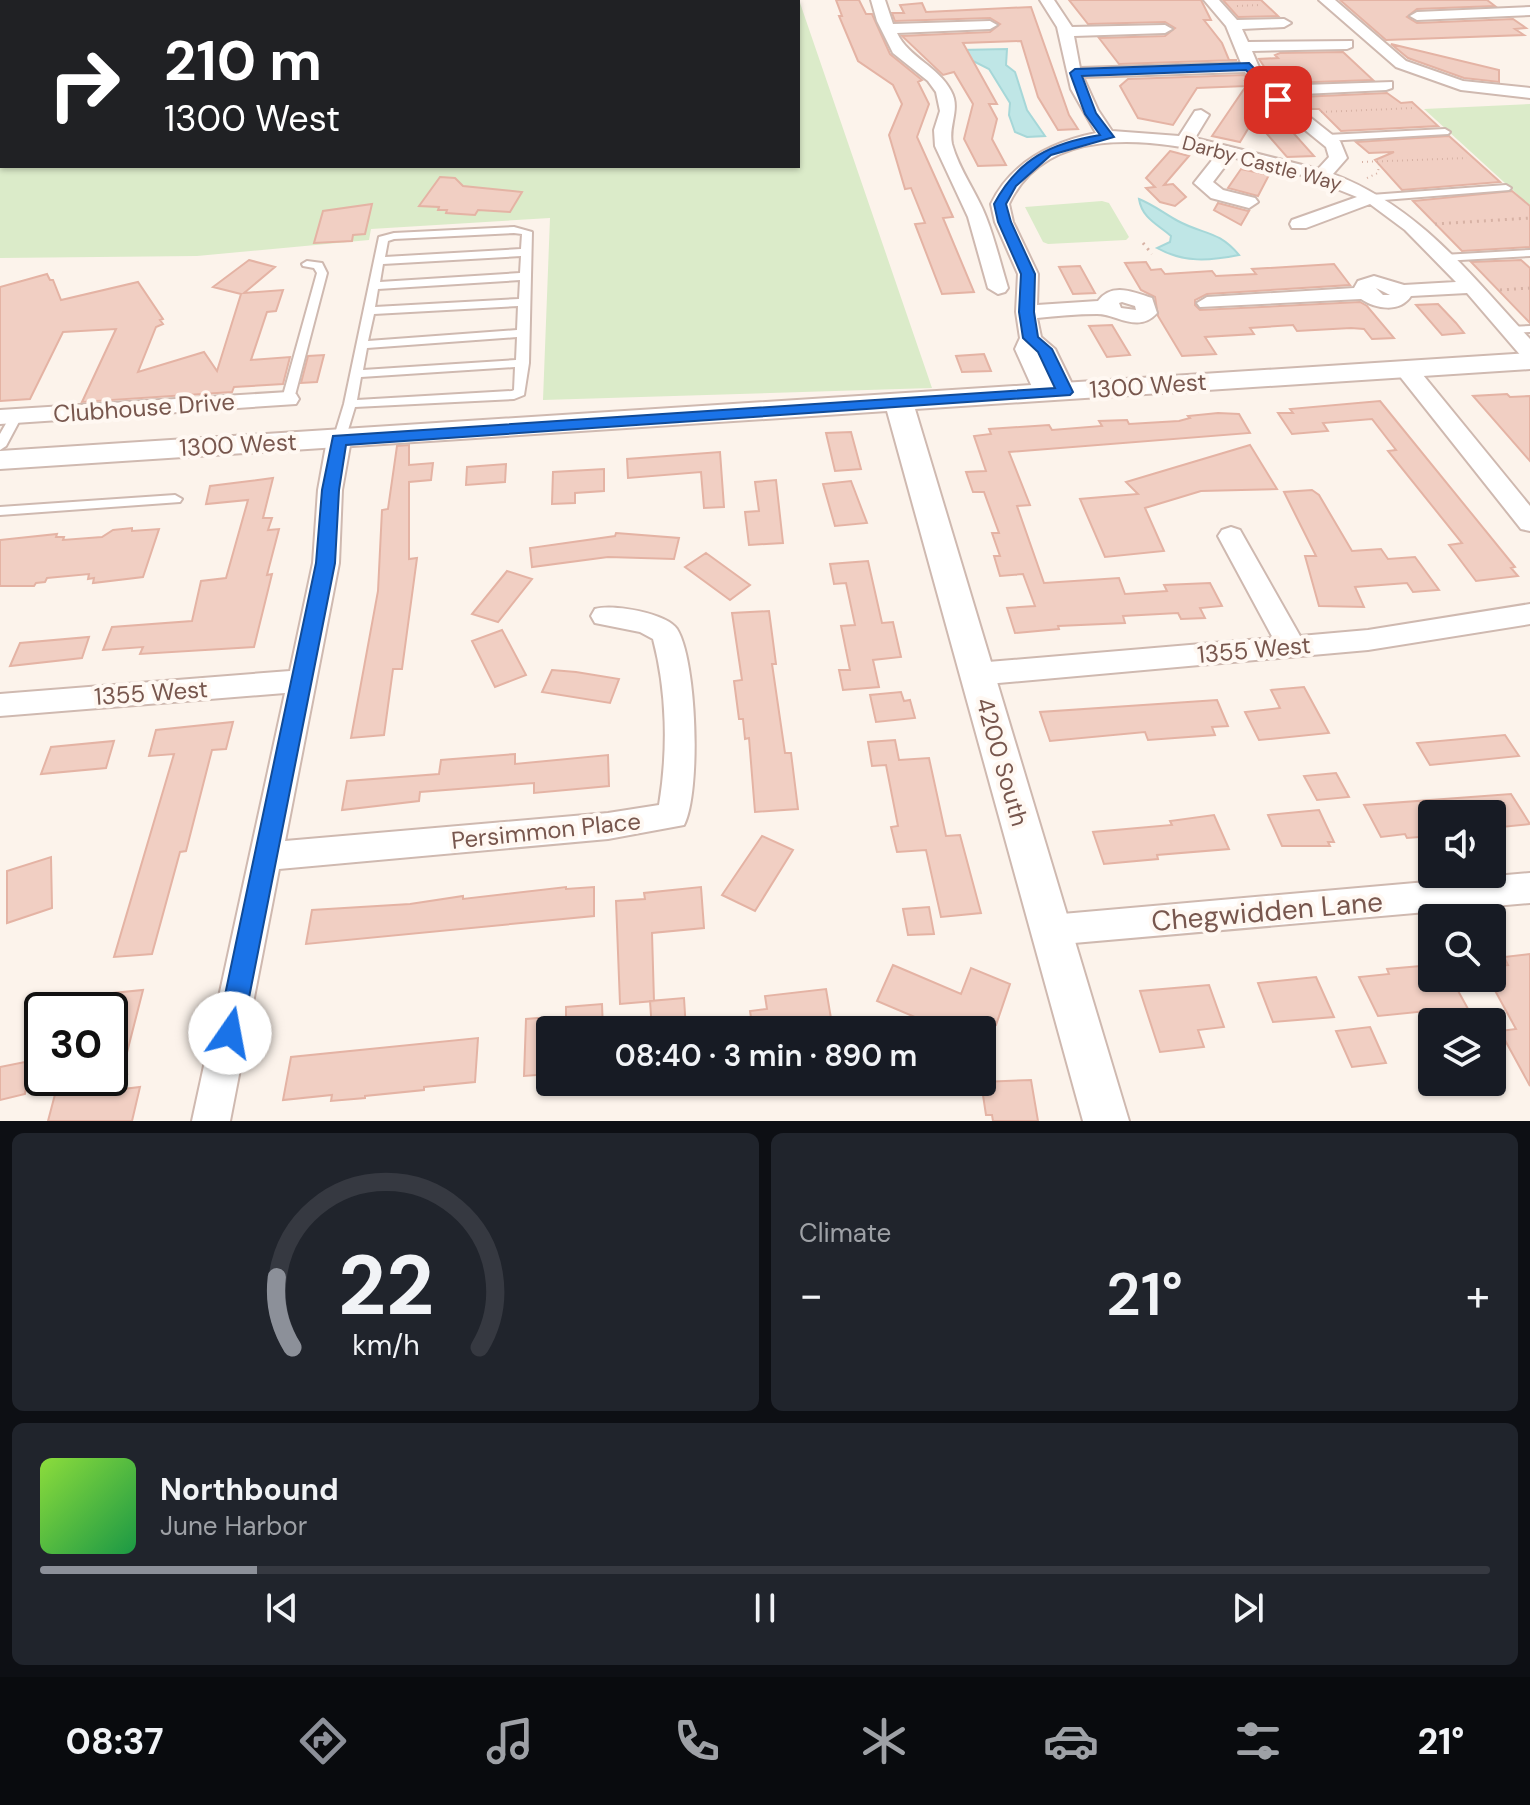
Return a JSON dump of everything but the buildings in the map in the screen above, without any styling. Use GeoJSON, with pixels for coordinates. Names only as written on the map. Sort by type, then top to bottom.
{"type":"FeatureCollection","features":[{"type":"Feature","properties":{"kind":"street"},"geometry":{"type":"LineString","coordinates":[[878,0],[888,29],[902,55],[934,78],[944,92],[948,111],[942,130],[944,146],[977,217],[998,288]]}},
{"type":"Feature","properties":{"kind":"street"},"geometry":{"type":"LineString","coordinates":[[1047,0],[1067,32],[1075,73],[1090,114],[1108,137]]}},
{"type":"Feature","properties":{"kind":"street"},"geometry":{"type":"LineString","coordinates":[[1326,0],[1390,56],[1441,80],[1485,89],[1530,93]]}},
{"type":"Feature","properties":{"kind":"street"},"geometry":{"type":"LineString","coordinates":[[1522,0],[1530,8]]}},
{"type":"Feature","properties":{"kind":"street"},"geometry":{"type":"LineString","coordinates":[[1219,3],[1233,25],[1249,67],[1270,91],[1334,145],[1338,158],[1322,175]]}},
{"type":"Feature","properties":{"kind":"street"},"geometry":{"type":"LineString","coordinates":[[1417,16],[1530,8]]}},
{"type":"Feature","properties":{"kind":"street"},"geometry":{"type":"LineString","coordinates":[[1233,25],[1284,23]]}},
{"type":"Feature","properties":{"kind":"street"},"geometry":{"type":"LineString","coordinates":[[888,29],[990,25]]}},
{"type":"Feature","properties":{"kind":"street"},"geometry":{"type":"LineString","coordinates":[[1067,32],[1165,29]]}},
{"type":"Feature","properties":{"kind":"street"},"geometry":{"type":"LineString","coordinates":[[1243,47],[1347,44]]}},
{"type":"Feature","properties":{"kind":"street"},"geometry":{"type":"LineString","coordinates":[[1075,73],[1249,67]]}},
{"type":"Feature","properties":{"kind":"street"},"geometry":{"type":"LineString","coordinates":[[1270,91],[1386,85]]}},
{"type":"Feature","properties":{"kind":"street"},"geometry":{"type":"LineString","coordinates":[[1185,140],[1201,115]]}},
{"type":"Feature","properties":{"kind":"street","name":"Darby Castle Way"},"geometry":{"type":"LineString","coordinates":[[996,182],[1047,153],[1074,143],[1108,137],[1185,140],[1322,175],[1371,198],[1411,225],[1520,329],[1530,352]]}},
{"type":"Feature","properties":{"kind":"street"},"geometry":{"type":"LineString","coordinates":[[1228,151],[1203,183],[1217,194],[1249,202]]}},
{"type":"Feature","properties":{"kind":"street"},"geometry":{"type":"LineString","coordinates":[[960,180],[996,182],[1000,204],[1028,274],[1026,312],[1031,338],[1026,349],[1055,392]]}},
{"type":"Feature","properties":{"kind":"street"},"geometry":{"type":"LineString","coordinates":[[1299,224],[1371,198]]}},
{"type":"Feature","properties":{"kind":"street"},"geometry":{"type":"LineString","coordinates":[[1281,214],[1318,234]]}},
{"type":"Feature","properties":{"kind":"street"},"geometry":{"type":"LineString","coordinates":[[982,239],[1012,237]]}},
{"type":"Feature","properties":{"kind":"street"},"geometry":{"type":"LineString","coordinates":[[1207,303],[1365,293],[1373,299],[1390,302],[1399,299],[1399,291],[1477,289]]}},
{"type":"Feature","properties":{"kind":"street"},"geometry":{"type":"LineString","coordinates":[[1026,312],[1108,307]]}},
{"type":"Feature","properties":{"kind":"street","name":"1300 West"},"geometry":{"type":"LineString","coordinates":[[0,460],[1530,361]]}},
{"type":"Feature","properties":{"kind":"street"},"geometry":{"type":"LineString","coordinates":[[1406,369],[1530,523]]}},
{"type":"Feature","properties":{"kind":"street","name":"Clubhouse Drive"},"geometry":{"type":"LineString","coordinates":[[8,416],[288,399]]}},
{"type":"Feature","properties":{"kind":"street","name":"4200 South"},"geometry":{"type":"LineString","coordinates":[[899,404],[1106,1121]]}},
{"type":"Feature","properties":{"kind":"street"},"geometry":{"type":"LineString","coordinates":[[211,1121],[326,563],[330,490],[339,440]]}},
{"type":"Feature","properties":{"kind":"street"},"geometry":{"type":"LineString","coordinates":[[1231,536],[1292,647]]}},
{"type":"Feature","properties":{"kind":"street","name":"1355 West"},"geometry":{"type":"LineString","coordinates":[[976,674],[1396,637],[1530,614]]}},
{"type":"Feature","properties":{"kind":"street","name":"Persimmon Place"},"geometry":{"type":"LineString","coordinates":[[267,856],[608,826],[673,816],[680,760],[673,655],[665,633],[646,623],[605,616]]}},
{"type":"Feature","properties":{"kind":"street","name":"1355 West"},"geometry":{"type":"LineString","coordinates":[[0,705],[301,681]]}},
{"type":"Feature","properties":{"kind":"street","name":"Chegwidden Lane"},"geometry":{"type":"LineString","coordinates":[[1051,930],[1530,888]]}},
{"type":"Feature","properties":{"kind":"lane"},"geometry":{"type":"LineString","coordinates":[[1327,138],[1445,132]]}},
{"type":"Feature","properties":{"kind":"lane"},"geometry":{"type":"LineString","coordinates":[[1371,198],[1506,188]]}},
{"type":"Feature","properties":{"kind":"lane"},"geometry":{"type":"LineString","coordinates":[[339,440],[350,404],[383,239],[394,236],[527,232],[522,388],[514,395],[350,404]]}},
{"type":"Feature","properties":{"kind":"lane"},"geometry":{"type":"LineString","coordinates":[[378,261],[528,252]]}},
{"type":"Feature","properties":{"kind":"lane"},"geometry":{"type":"LineString","coordinates":[[1443,258],[1530,253]]}},
{"type":"Feature","properties":{"kind":"lane"},"geometry":{"type":"LineString","coordinates":[[288,399],[322,273],[318,265],[307,264]]}},
{"type":"Feature","properties":{"kind":"lane"},"geometry":{"type":"LineString","coordinates":[[373,286],[527,276]]}},
{"type":"Feature","properties":{"kind":"lane"},"geometry":{"type":"LineString","coordinates":[[368,311],[526,302]]}},
{"type":"Feature","properties":{"kind":"lane"},"geometry":{"type":"LineString","coordinates":[[362,345],[524,333]]}},
{"type":"Feature","properties":{"kind":"lane"},"geometry":{"type":"LineString","coordinates":[[356,374],[523,363]]}},
{"type":"Feature","properties":{"kind":"lane"},"geometry":{"type":"LineString","coordinates":[[0,446],[8,416]]}},
{"type":"Feature","properties":{"kind":"lane"},"geometry":{"type":"LineString","coordinates":[[0,511],[175,499]]}},
{"type":"Feature","properties":{"kind":"path"},"geometry":{"type":"LineString","coordinates":[[1219,3],[1260,5]]}},
{"type":"Feature","properties":{"kind":"path"},"geometry":{"type":"LineString","coordinates":[[1318,113],[1414,108]]}},
{"type":"Feature","properties":{"kind":"path"},"geometry":{"type":"LineString","coordinates":[[1362,162],[1379,164],[1467,158]]}},
{"type":"Feature","properties":{"kind":"path"},"geometry":{"type":"LineString","coordinates":[[1361,179],[1378,173],[1379,164]]}},
{"type":"Feature","properties":{"kind":"path"},"geometry":{"type":"LineString","coordinates":[[1435,224],[1530,218]]}},
{"type":"Feature","properties":{"kind":"path"},"geometry":{"type":"LineString","coordinates":[[1143,243],[1152,254]]}},
{"type":"Feature","properties":{"kind":"path"},"geometry":{"type":"LineString","coordinates":[[1477,289],[1530,288]]}},
{"type":"Feature","properties":{"kind":"green space"},"geometry":{"type":"Polygon","coordinates":[[[800,3],[932,388],[543,400],[550,218],[371,229],[369,240],[197,256],[0,258],[0,168],[800,168],[800,3]]]}},
{"type":"Feature","properties":{"kind":"green space"},"geometry":{"type":"Polygon","coordinates":[[[1530,104],[1530,206],[1424,109],[1530,104]]]}},
{"type":"Feature","properties":{"kind":"green space"},"geometry":{"type":"Polygon","coordinates":[[[1109,203],[1129,237],[1126,240],[1048,244],[1043,242],[1025,207],[1109,203]]]}},
{"type":"Feature","properties":{"kind":"water"},"geometry":{"type":"Polygon","coordinates":[[[1007,49],[1006,65],[1015,72],[1027,110],[1045,136],[1027,137],[1015,132],[1009,115],[1010,103],[989,69],[969,59],[961,50],[1007,49]]]}},
{"type":"Feature","properties":{"kind":"water"},"geometry":{"type":"Polygon","coordinates":[[[1139,199],[1178,221],[1217,237],[1239,255],[1197,259],[1177,256],[1157,248],[1170,242],[1171,236],[1147,216],[1139,199]]]}},
{"type":"Feature","properties":{"kind":"route"},"geometry":{"type":"LineString","coordinates":[[230,1033],[326,563],[330,490],[339,440],[1065,392],[1044,349],[1031,338],[1028,330],[1028,274],[1004,222],[1000,204],[1011,184],[1047,153],[1074,143],[1108,137],[1090,114],[1075,73],[1249,67],[1278,100]]}}]}
